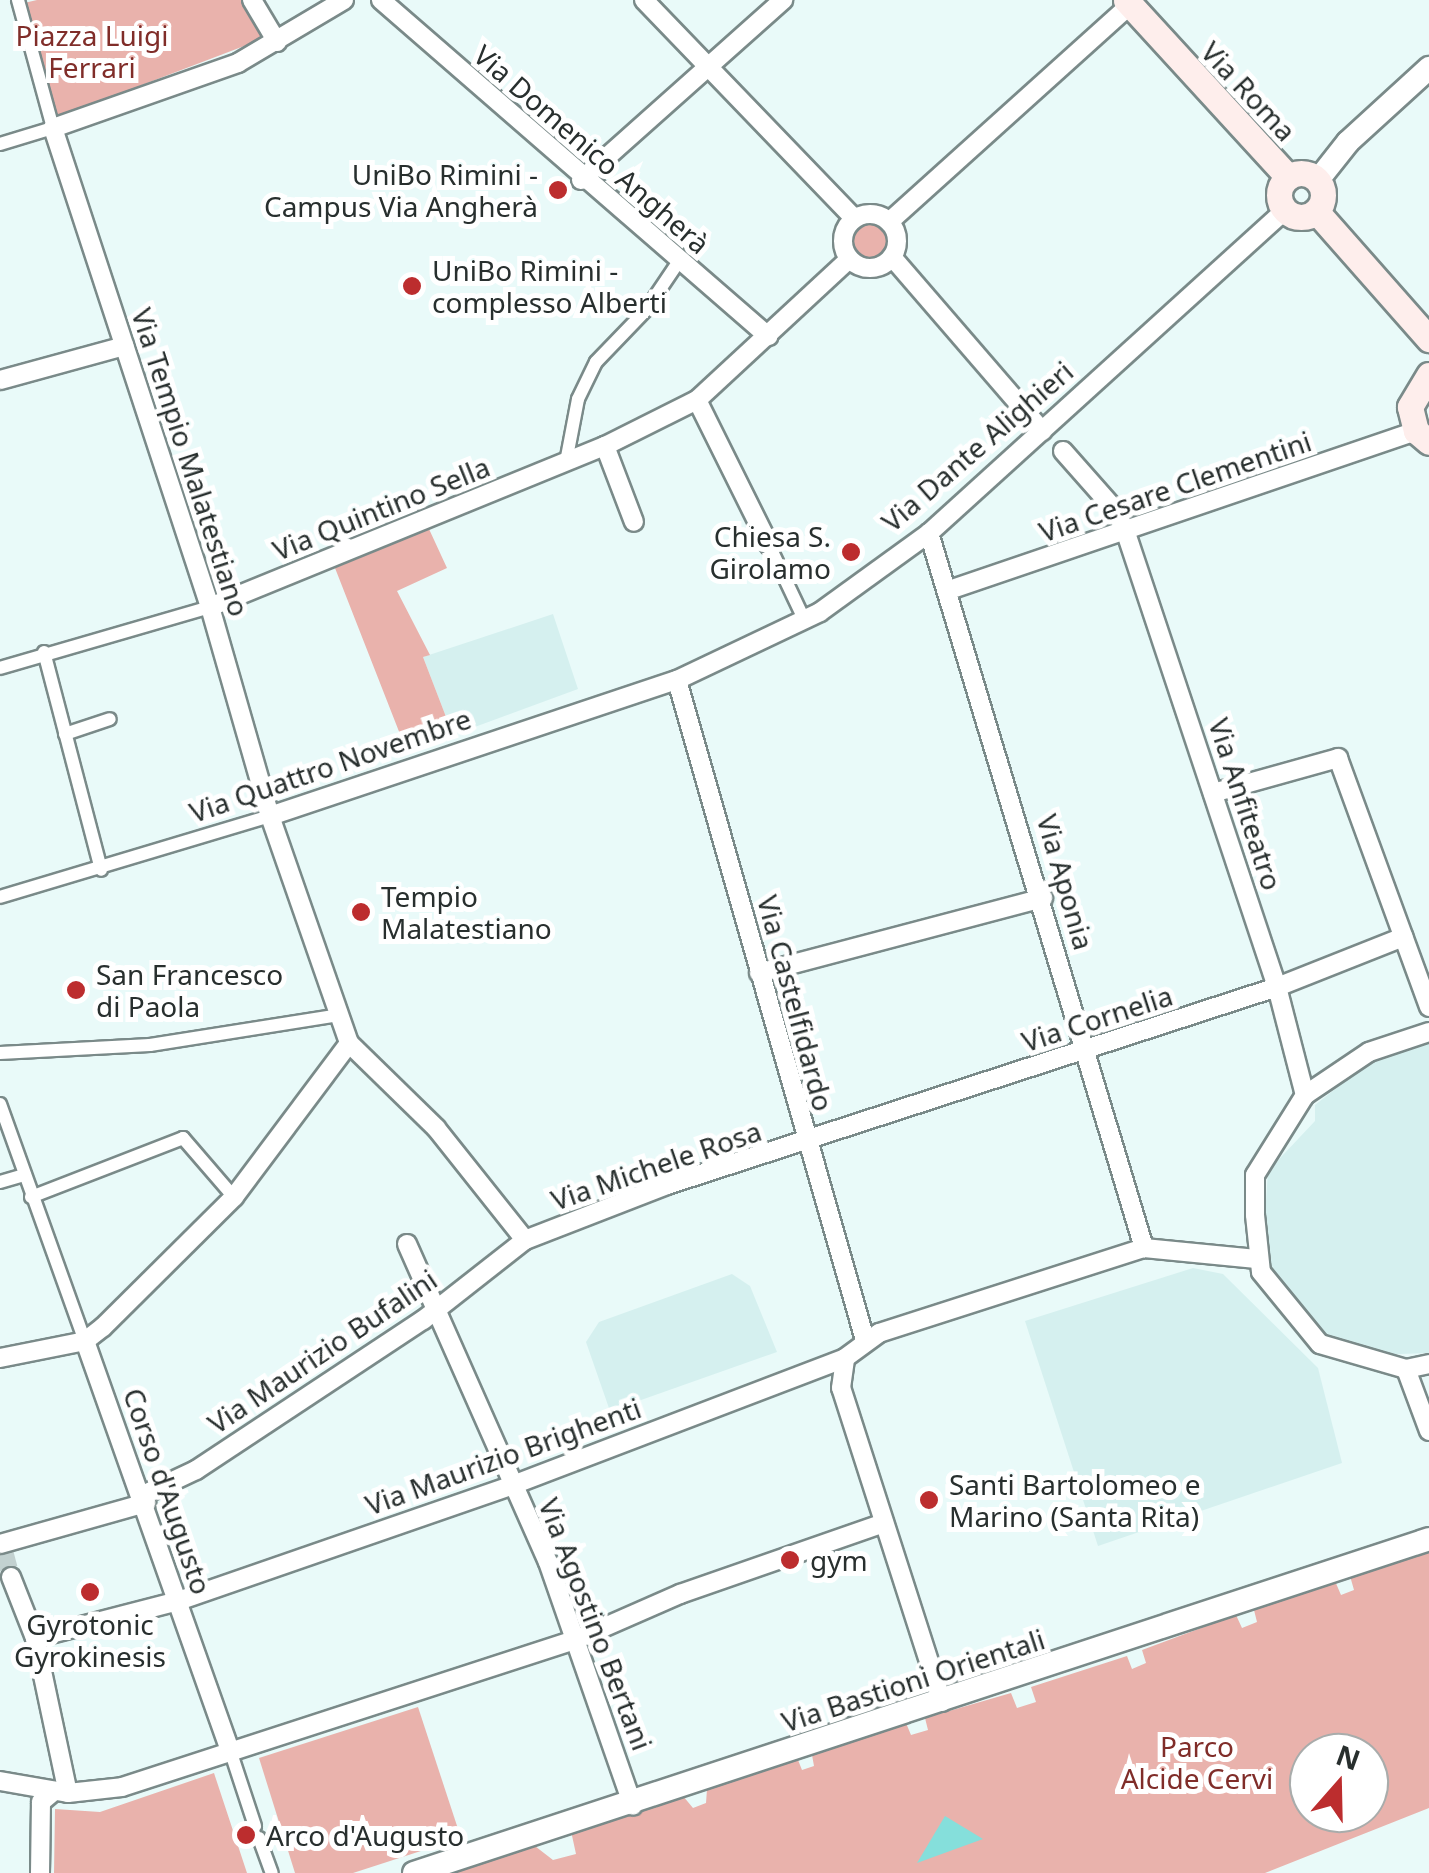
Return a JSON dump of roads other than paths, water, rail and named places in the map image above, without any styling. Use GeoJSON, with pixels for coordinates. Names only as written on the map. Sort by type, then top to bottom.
{"type":"FeatureCollection","features":[{"type":"Feature","properties":{"kind":"main road","name":"Via Roma"},"geometry":{"type":"LineString","coordinates":[[1128,2],[1288,177]]}},
{"type":"Feature","properties":{"kind":"main road"},"geometry":{"type":"LineString","coordinates":[[1306,173],[1318,180],[1323,200],[1316,212],[1297,216],[1285,210],[1279,197],[1288,177],[1306,173]]}},
{"type":"Feature","properties":{"kind":"main road"},"geometry":{"type":"LineString","coordinates":[[1316,212],[1419,331],[1424,379],[1410,407],[1423,437]]}},
{"type":"Feature","properties":{"kind":"street"},"geometry":{"type":"LineString","coordinates":[[18,0],[53,128]]}},
{"type":"Feature","properties":{"kind":"street"},"geometry":{"type":"LineString","coordinates":[[252,0],[277,42]]}},
{"type":"Feature","properties":{"kind":"street"},"geometry":{"type":"LineString","coordinates":[[0,144],[238,62],[344,0]]}},
{"type":"Feature","properties":{"kind":"street","name":"Via Domenico Angherà"},"geometry":{"type":"LineString","coordinates":[[381,0],[582,180],[768,336]]}},
{"type":"Feature","properties":{"kind":"street"},"geometry":{"type":"LineString","coordinates":[[644,0],[854,218]]}},
{"type":"Feature","properties":{"kind":"street"},"geometry":{"type":"LineString","coordinates":[[582,180],[783,0]]}},
{"type":"Feature","properties":{"kind":"street"},"geometry":{"type":"LineString","coordinates":[[889,222],[1128,2]]}},
{"type":"Feature","properties":{"kind":"street"},"geometry":{"type":"LineString","coordinates":[[1318,180],[1429,68]]}},
{"type":"Feature","properties":{"kind":"street","name":"Via Tempio Malatestiano"},"geometry":{"type":"LineString","coordinates":[[53,128],[210,607],[270,816],[349,1043]]}},
{"type":"Feature","properties":{"kind":"street","name":"Via Dante Alighieri"},"geometry":{"type":"LineString","coordinates":[[676,680],[805,621],[929,533],[1285,210]]}},
{"type":"Feature","properties":{"kind":"street"},"geometry":{"type":"LineString","coordinates":[[876,214],[889,222],[896,235],[892,257],[875,268],[848,259],[843,233],[854,218],[876,214]]}},
{"type":"Feature","properties":{"kind":"street"},"geometry":{"type":"LineString","coordinates":[[892,257],[1042,431]]}},
{"type":"Feature","properties":{"kind":"street"},"geometry":{"type":"LineString","coordinates":[[634,522],[605,446],[697,400],[848,259]]}},
{"type":"Feature","properties":{"kind":"street"},"geometry":{"type":"LineString","coordinates":[[566,462],[578,399],[596,362],[646,310],[678,261]]}},
{"type":"Feature","properties":{"kind":"street"},"geometry":{"type":"LineString","coordinates":[[0,380],[124,346]]}},
{"type":"Feature","properties":{"kind":"street"},"geometry":{"type":"LineString","coordinates":[[697,400],[805,621]]}},
{"type":"Feature","properties":{"kind":"street","name":"Via Cesare Clementini"},"geometry":{"type":"LineString","coordinates":[[949,590],[1423,437]]}},
{"type":"Feature","properties":{"kind":"street","name":"Via Quintino Sella"},"geometry":{"type":"LineString","coordinates":[[210,607],[605,446]]}},
{"type":"Feature","properties":{"kind":"street","name":"Via Anfiteatro"},"geometry":{"type":"LineString","coordinates":[[1062,452],[1116,511],[1126,533],[1278,987],[1305,1095]]}},
{"type":"Feature","properties":{"kind":"street","name":"Via Aponia"},"geometry":{"type":"LineString","coordinates":[[929,533],[1043,898],[1144,1248]]}},
{"type":"Feature","properties":{"kind":"street"},"geometry":{"type":"LineString","coordinates":[[0,668],[44,652],[210,607]]}},
{"type":"Feature","properties":{"kind":"street"},"geometry":{"type":"LineString","coordinates":[[44,652],[101,870]]}},
{"type":"Feature","properties":{"kind":"street","name":"Via Quattro Novembre"},"geometry":{"type":"LineString","coordinates":[[0,897],[101,870],[270,816],[676,680]]}},
{"type":"Feature","properties":{"kind":"street","name":"Via Castelfidardo"},"geometry":{"type":"LineString","coordinates":[[676,680],[806,1144],[856,1348],[841,1388],[942,1702]]}},
{"type":"Feature","properties":{"kind":"street"},"geometry":{"type":"LineString","coordinates":[[65,734],[110,720]]}},
{"type":"Feature","properties":{"kind":"street"},"geometry":{"type":"LineString","coordinates":[[1212,792],[1338,758],[1429,1007]]}},
{"type":"Feature","properties":{"kind":"street"},"geometry":{"type":"LineString","coordinates":[[759,973],[1043,898]]}},
{"type":"Feature","properties":{"kind":"street","name":"Via Cornelia"},"geometry":{"type":"LineString","coordinates":[[806,1144],[1278,987],[1404,938]]}},
{"type":"Feature","properties":{"kind":"street"},"geometry":{"type":"LineString","coordinates":[[6,1057],[150,1045],[339,1015]]}},
{"type":"Feature","properties":{"kind":"street"},"geometry":{"type":"LineString","coordinates":[[1429,1032],[1369,1052],[1305,1095],[1255,1174],[1256,1259],[1278,1300],[1320,1344],[1406,1369],[1429,1364]]}},
{"type":"Feature","properties":{"kind":"street"},"geometry":{"type":"LineString","coordinates":[[0,1358],[85,1341],[234,1197],[349,1043],[436,1128],[525,1240]]}},
{"type":"Feature","properties":{"kind":"street","name":"Corso d'Augusto"},"geometry":{"type":"LineString","coordinates":[[0,1104],[145,1499],[272,1873]]}},
{"type":"Feature","properties":{"kind":"street"},"geometry":{"type":"LineString","coordinates":[[32,1197],[183,1138],[234,1197]]}},
{"type":"Feature","properties":{"kind":"street","name":"Via Michele Rosa"},"geometry":{"type":"LineString","coordinates":[[525,1240],[667,1184],[806,1144]]}},
{"type":"Feature","properties":{"kind":"street"},"geometry":{"type":"LineString","coordinates":[[0,1182],[24,1174]]}},
{"type":"Feature","properties":{"kind":"street","name":"Via Maurizio Bufalini"},"geometry":{"type":"LineString","coordinates":[[2,1546],[145,1499],[196,1470],[437,1310],[525,1240]]}},
{"type":"Feature","properties":{"kind":"street","name":"Via Agostino Bertani"},"geometry":{"type":"LineString","coordinates":[[407,1244],[514,1485],[575,1640],[633,1806]]}},
{"type":"Feature","properties":{"kind":"street"},"geometry":{"type":"LineString","coordinates":[[1144,1248],[1256,1259]]}},
{"type":"Feature","properties":{"kind":"street","name":"Via Maurizio Brighenti"},"geometry":{"type":"LineString","coordinates":[[35,1638],[178,1601],[514,1485],[856,1348],[1144,1248]]}},
{"type":"Feature","properties":{"kind":"street"},"geometry":{"type":"LineString","coordinates":[[1406,1369],[1429,1432]]}},
{"type":"Feature","properties":{"kind":"street"},"geometry":{"type":"LineString","coordinates":[[0,1781],[61,1792],[122,1788],[575,1640],[680,1594],[884,1524]]}},
{"type":"Feature","properties":{"kind":"street","name":"Via Bastioni Orientali"},"geometry":{"type":"LineString","coordinates":[[414,1873],[633,1806],[1429,1539]]}},
{"type":"Feature","properties":{"kind":"street"},"geometry":{"type":"LineString","coordinates":[[11,1577],[35,1638],[61,1792]]}},
{"type":"Feature","properties":{"kind":"street"},"geometry":{"type":"LineString","coordinates":[[40,1873],[41,1802],[61,1792]]}},
{"type":"Feature","properties":{"kind":"water"},"geometry":{"type":"Polygon","coordinates":[[[945,1816],[983,1839],[917,1863],[945,1816]]]}},
{"type":"Feature","properties":{"kind":"tunnel"},"geometry":{"type":"LineString","coordinates":[[4,1551],[11,1577]]}},
{"type":"Feature","properties":{"kind":"place","name":"UniBo Rimini - Campus Via Angherà"},"geometry":{"type":"Point","coordinates":[558,190]}},
{"type":"Feature","properties":{"kind":"place","name":"UniBo Rimini - complesso Alberti"},"geometry":{"type":"Point","coordinates":[412,286]}},
{"type":"Feature","properties":{"kind":"place","name":"Chiesa S. Girolamo"},"geometry":{"type":"Point","coordinates":[851,552]}},
{"type":"Feature","properties":{"kind":"place","name":"Tempio Malatestiano"},"geometry":{"type":"Point","coordinates":[361,912]}},
{"type":"Feature","properties":{"kind":"place","name":"San Francesco di Paola"},"geometry":{"type":"Point","coordinates":[76,990]}},
{"type":"Feature","properties":{"kind":"place","name":"Santi Bartolomeo e Marino (Santa Rita)"},"geometry":{"type":"Point","coordinates":[929,1500]}},
{"type":"Feature","properties":{"kind":"place","name":"gym"},"geometry":{"type":"Point","coordinates":[790,1560]}},
{"type":"Feature","properties":{"kind":"place","name":"Gyrotonic Gyrokinesis"},"geometry":{"type":"Point","coordinates":[90,1592]}},
{"type":"Feature","properties":{"kind":"place","name":"Arco d'Augusto"},"geometry":{"type":"Point","coordinates":[246,1835]}},
{"type":"Feature","properties":{"kind":"park label","name":"Piazza Luigi Ferrari"},"geometry":{"type":"Point","coordinates":[92,51]}},
{"type":"Feature","properties":{"kind":"park label","name":"Parco Alcide Cervi"},"geometry":{"type":"Point","coordinates":[1197,1762]}}]}
